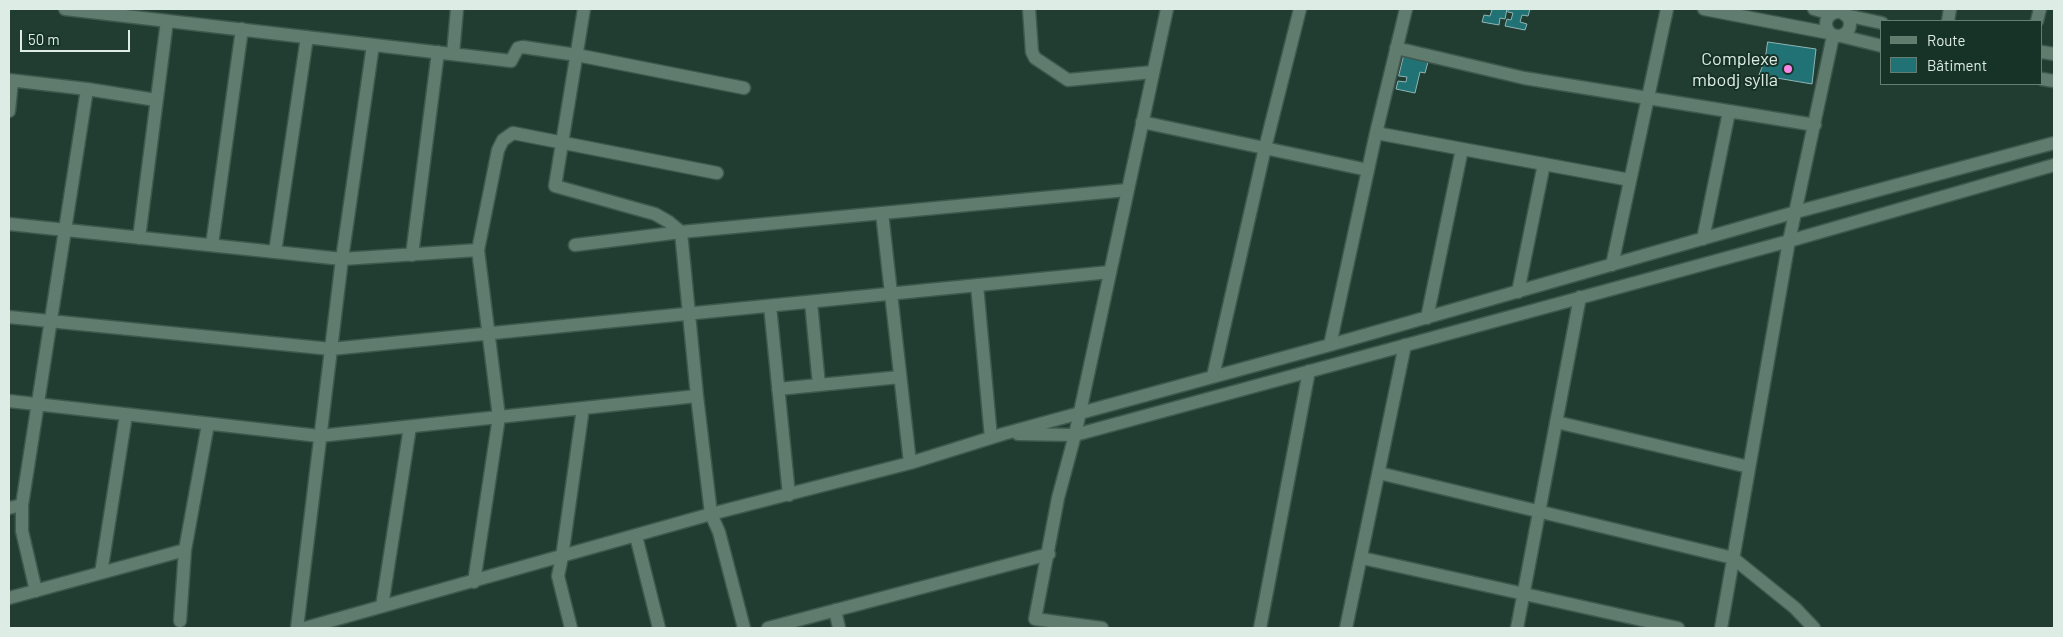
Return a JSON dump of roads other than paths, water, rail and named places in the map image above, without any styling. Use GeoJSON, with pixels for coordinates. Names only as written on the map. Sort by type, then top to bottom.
{"type":"FeatureCollection","features":[{"type":"Feature","properties":{"kind":"street"},"geometry":{"type":"LineString","coordinates":[[65,9],[173,17],[242,29],[510,61],[518,48],[523,47],[576,55],[744,88]]}},
{"type":"Feature","properties":{"kind":"street"},"geometry":{"type":"LineString","coordinates":[[453,54],[457,9]]}},
{"type":"Feature","properties":{"kind":"street"},"geometry":{"type":"LineString","coordinates":[[584,9],[555,186],[655,214],[681,232],[711,514],[719,532],[744,628]]}},
{"type":"Feature","properties":{"kind":"street"},"geometry":{"type":"LineString","coordinates":[[1029,9],[1032,52],[1036,58],[1068,80],[1153,72]]}},
{"type":"Feature","properties":{"kind":"street"},"geometry":{"type":"LineString","coordinates":[[1102,628],[1034,624],[1049,554],[1058,498],[1080,413],[1167,9]]}},
{"type":"Feature","properties":{"kind":"street"},"geometry":{"type":"LineString","coordinates":[[1213,376],[1265,148],[1300,9]]}},
{"type":"Feature","properties":{"kind":"street"},"geometry":{"type":"LineString","coordinates":[[1330,345],[1376,133],[1406,9]]}},
{"type":"Feature","properties":{"kind":"street"},"geometry":{"type":"LineString","coordinates":[[1612,265],[1667,9]]}},
{"type":"Feature","properties":{"kind":"street"},"geometry":{"type":"LineString","coordinates":[[1704,9],[1880,46]]}},
{"type":"Feature","properties":{"kind":"street"},"geometry":{"type":"LineString","coordinates":[[1814,9],[1838,12],[1880,22]]}},
{"type":"Feature","properties":{"kind":"street"},"geometry":{"type":"LineString","coordinates":[[1835,35],[1847,32],[1850,26],[1849,20],[1838,12]]}},
{"type":"Feature","properties":{"kind":"street"},"geometry":{"type":"LineString","coordinates":[[1721,628],[1789,241],[1835,35],[1826,23],[1838,12]]}},
{"type":"Feature","properties":{"kind":"street"},"geometry":{"type":"LineString","coordinates":[[139,238],[156,100],[173,17]]}},
{"type":"Feature","properties":{"kind":"street"},"geometry":{"type":"LineString","coordinates":[[212,245],[242,29]]}},
{"type":"Feature","properties":{"kind":"street"},"geometry":{"type":"LineString","coordinates":[[275,252],[307,37]]}},
{"type":"Feature","properties":{"kind":"street"},"geometry":{"type":"LineString","coordinates":[[296,628],[330,349],[373,46]]}},
{"type":"Feature","properties":{"kind":"street"},"geometry":{"type":"LineString","coordinates":[[1396,48],[1524,78],[1815,125]]}},
{"type":"Feature","properties":{"kind":"street"},"geometry":{"type":"LineString","coordinates":[[412,254],[438,52]]}},
{"type":"Feature","properties":{"kind":"street"},"geometry":{"type":"LineString","coordinates":[[9,110],[10,81],[87,89],[156,100]]}},
{"type":"Feature","properties":{"kind":"street"},"geometry":{"type":"LineString","coordinates":[[36,591],[22,530],[22,505],[87,89]]}},
{"type":"Feature","properties":{"kind":"street"},"geometry":{"type":"LineString","coordinates":[[1703,239],[1729,112]]}},
{"type":"Feature","properties":{"kind":"street"},"geometry":{"type":"LineString","coordinates":[[1142,122],[1368,170]]}},
{"type":"Feature","properties":{"kind":"street"},"geometry":{"type":"LineString","coordinates":[[474,582],[499,417],[490,333],[478,250],[498,150],[503,140],[513,133],[717,173]]}},
{"type":"Feature","properties":{"kind":"street"},"geometry":{"type":"LineString","coordinates":[[1376,133],[1630,180]]}},
{"type":"Feature","properties":{"kind":"street"},"geometry":{"type":"LineString","coordinates":[[305,628],[711,514],[789,496],[910,463],[997,436],[1427,318],[1796,212],[2054,144]]}},
{"type":"Feature","properties":{"kind":"street"},"geometry":{"type":"LineString","coordinates":[[1427,318],[1462,149]]}},
{"type":"Feature","properties":{"kind":"street"},"geometry":{"type":"LineString","coordinates":[[1518,292],[1544,164]]}},
{"type":"Feature","properties":{"kind":"street"},"geometry":{"type":"LineString","coordinates":[[997,436],[1075,435],[1789,241],[2054,165]]}},
{"type":"Feature","properties":{"kind":"street"},"geometry":{"type":"LineString","coordinates":[[575,245],[681,232],[1127,190]]}},
{"type":"Feature","properties":{"kind":"street"},"geometry":{"type":"LineString","coordinates":[[882,213],[910,463]]}},
{"type":"Feature","properties":{"kind":"street"},"geometry":{"type":"LineString","coordinates":[[9,224],[342,259],[478,250]]}},
{"type":"Feature","properties":{"kind":"street"},"geometry":{"type":"LineString","coordinates":[[9,317],[330,349],[1110,272]]}},
{"type":"Feature","properties":{"kind":"street"},"geometry":{"type":"LineString","coordinates":[[977,285],[997,436]]}},
{"type":"Feature","properties":{"kind":"street"},"geometry":{"type":"LineString","coordinates":[[1517,628],[1580,298]]}},
{"type":"Feature","properties":{"kind":"street"},"geometry":{"type":"LineString","coordinates":[[811,302],[819,385]]}},
{"type":"Feature","properties":{"kind":"street"},"geometry":{"type":"LineString","coordinates":[[770,306],[789,496]]}},
{"type":"Feature","properties":{"kind":"street"},"geometry":{"type":"LineString","coordinates":[[1346,628],[1405,345]]}},
{"type":"Feature","properties":{"kind":"street"},"geometry":{"type":"LineString","coordinates":[[1260,628],[1309,371]]}},
{"type":"Feature","properties":{"kind":"street"},"geometry":{"type":"LineString","coordinates":[[778,389],[900,378]]}},
{"type":"Feature","properties":{"kind":"street"},"geometry":{"type":"LineString","coordinates":[[9,401],[319,436],[697,396]]}},
{"type":"Feature","properties":{"kind":"street"},"geometry":{"type":"LineString","coordinates":[[571,628],[558,576],[584,408]]}},
{"type":"Feature","properties":{"kind":"street"},"geometry":{"type":"LineString","coordinates":[[101,573],[126,415]]}},
{"type":"Feature","properties":{"kind":"street"},"geometry":{"type":"LineString","coordinates":[[1556,422],[1749,467]]}},
{"type":"Feature","properties":{"kind":"street"},"geometry":{"type":"LineString","coordinates":[[180,621],[185,550],[208,424]]}},
{"type":"Feature","properties":{"kind":"street"},"geometry":{"type":"LineString","coordinates":[[382,606],[410,426]]}},
{"type":"Feature","properties":{"kind":"street"},"geometry":{"type":"LineString","coordinates":[[1379,473],[1733,558],[1795,608],[1814,628]]}},
{"type":"Feature","properties":{"kind":"street"},"geometry":{"type":"LineString","coordinates":[[9,508],[22,505]]}},
{"type":"Feature","properties":{"kind":"street"},"geometry":{"type":"LineString","coordinates":[[636,536],[659,628]]}},
{"type":"Feature","properties":{"kind":"street"},"geometry":{"type":"LineString","coordinates":[[9,598],[185,550]]}},
{"type":"Feature","properties":{"kind":"street"},"geometry":{"type":"LineString","coordinates":[[768,628],[1049,554]]}},
{"type":"Feature","properties":{"kind":"street"},"geometry":{"type":"LineString","coordinates":[[1362,558],[1678,628]]}},
{"type":"Feature","properties":{"kind":"street"},"geometry":{"type":"LineString","coordinates":[[835,610],[839,628]]}},
{"type":"Feature","properties":{"kind":"place","name":"Complexe mbodj sylla"},"geometry":{"type":"Point","coordinates":[1788,69]}}]}
